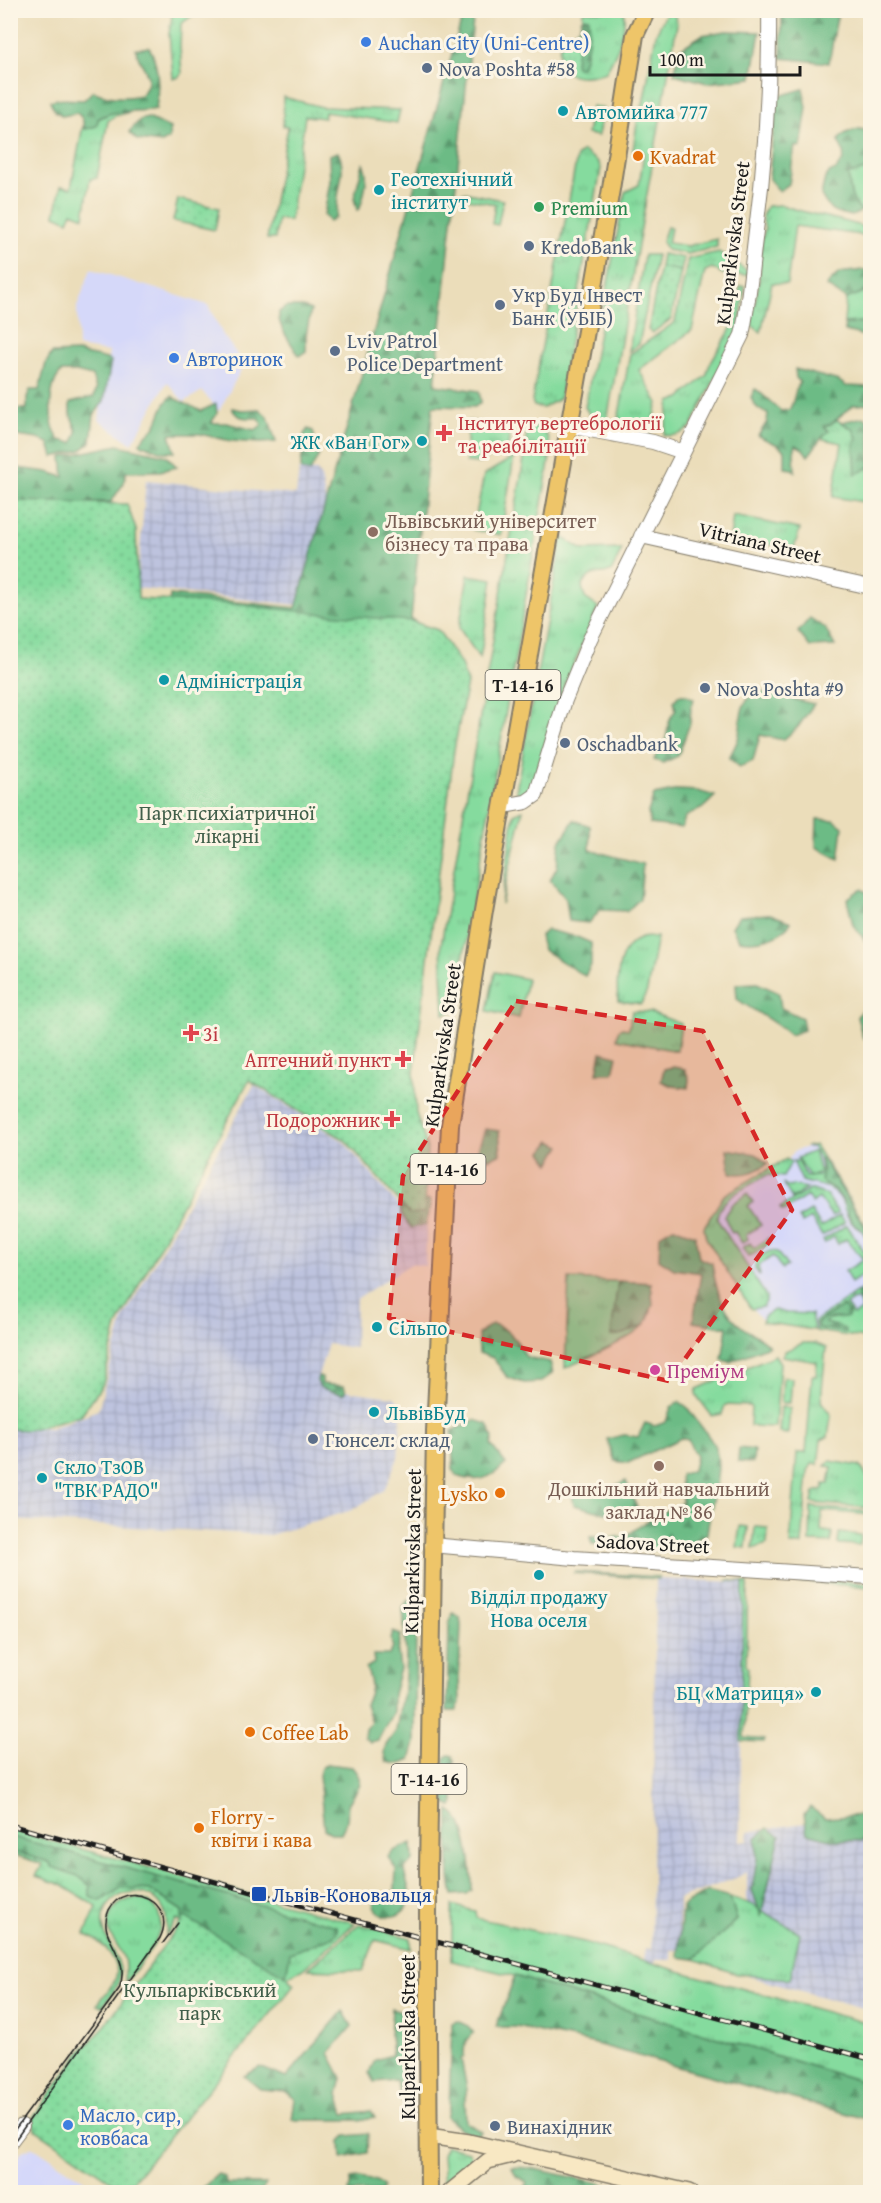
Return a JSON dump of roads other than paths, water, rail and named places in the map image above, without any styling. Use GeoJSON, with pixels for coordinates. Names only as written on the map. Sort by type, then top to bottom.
{"type":"FeatureCollection","features":[{"type":"Feature","properties":{"kind":"main road","name":"Kulparkivska Street"},"geometry":{"type":"LineString","coordinates":[[631,10],[635,35]]}},
{"type":"Feature","properties":{"kind":"main road","name":"Kulparkivska Street"},"geometry":{"type":"LineString","coordinates":[[429,2193],[428,1871],[432,1545],[435,1431],[450,1125],[466,1016],[611,189],[635,35],[647,10]]}},
{"type":"Feature","properties":{"kind":"main road"},"geometry":{"type":"LineString","coordinates":[[428,2136],[469,2142],[689,2193]]}},
{"type":"Feature","properties":{"kind":"main road"},"geometry":{"type":"LineString","coordinates":[[469,2142],[476,2152],[478,2168]]}},
{"type":"Feature","properties":{"kind":"main road"},"geometry":{"type":"LineString","coordinates":[[450,2193],[478,2168],[498,2157],[518,2154]]}},
{"type":"Feature","properties":{"kind":"street","name":"Kulparkivska Street"},"geometry":{"type":"LineString","coordinates":[[503,806],[526,802],[536,795],[565,700],[590,639],[742,335],[762,193],[770,60],[769,10]]}},
{"type":"Feature","properties":{"kind":"street"},"geometry":{"type":"LineString","coordinates":[[569,426],[653,442],[684,452]]}},
{"type":"Feature","properties":{"kind":"street","name":"Vitriana Street"},"geometry":{"type":"LineString","coordinates":[[641,536],[870,587]]}},
{"type":"Feature","properties":{"kind":"street","name":"Sadova Street"},"geometry":{"type":"LineString","coordinates":[[432,1545],[574,1558],[870,1578]]}},
{"type":"Feature","properties":{"kind":"street"},"geometry":{"type":"LineString","coordinates":[[10,2142],[22,2126]]}},
{"type":"Feature","properties":{"kind":"tram line"},"geometry":{"type":"LineString","coordinates":[[10,2136],[119,1989],[122,1977],[121,1966],[107,1930],[106,1920],[109,1910],[117,1900],[127,1895],[148,1898],[162,1914],[164,1925],[160,1938],[10,2147]]}},
{"type":"Feature","properties":{"kind":"tram line"},"geometry":{"type":"LineString","coordinates":[[163,1943],[178,1923]]}},
{"type":"Feature","properties":{"kind":"railway"},"geometry":{"type":"LineString","coordinates":[[10,1825],[870,2059]]}},
{"type":"Feature","properties":{"kind":"place","name":"Auchan City (Uni-Centre)"},"geometry":{"type":"Point","coordinates":[366,42]}},
{"type":"Feature","properties":{"kind":"place","name":"Nova Poshta #58"},"geometry":{"type":"Point","coordinates":[427,68]}},
{"type":"Feature","properties":{"kind":"place","name":"Автомийка 777"},"geometry":{"type":"Point","coordinates":[563,111]}},
{"type":"Feature","properties":{"kind":"place","name":"Kvadrat"},"geometry":{"type":"Point","coordinates":[638,156]}},
{"type":"Feature","properties":{"kind":"place","name":"Геотехнічний інститут"},"geometry":{"type":"Point","coordinates":[379,190]}},
{"type":"Feature","properties":{"kind":"place","name":"Premium"},"geometry":{"type":"Point","coordinates":[539,207]}},
{"type":"Feature","properties":{"kind":"place","name":"KredoBank"},"geometry":{"type":"Point","coordinates":[529,246]}},
{"type":"Feature","properties":{"kind":"place","name":"Укр Буд Інвест Банк (УБІБ)"},"geometry":{"type":"Point","coordinates":[500,305]}},
{"type":"Feature","properties":{"kind":"place","name":"Lviv Patrol Police Department"},"geometry":{"type":"Point","coordinates":[335,351]}},
{"type":"Feature","properties":{"kind":"place","name":"Авторинок"},"geometry":{"type":"Point","coordinates":[174,358]}},
{"type":"Feature","properties":{"kind":"place","name":"Інститут вертебрології та реабілітації"},"geometry":{"type":"Point","coordinates":[444,433]}},
{"type":"Feature","properties":{"kind":"place","name":"ЖК «Ван Гог»"},"geometry":{"type":"Point","coordinates":[422,441]}},
{"type":"Feature","properties":{"kind":"place","name":"Львівський університет бізнесу та права"},"geometry":{"type":"Point","coordinates":[373,532]}},
{"type":"Feature","properties":{"kind":"place","name":"Адміністрація"},"geometry":{"type":"Point","coordinates":[164,680]}},
{"type":"Feature","properties":{"kind":"place","name":"Nova Poshta #9"},"geometry":{"type":"Point","coordinates":[705,688]}},
{"type":"Feature","properties":{"kind":"place","name":"Oschadbank"},"geometry":{"type":"Point","coordinates":[565,743]}},
{"type":"Feature","properties":{"kind":"place","name":"3і"},"geometry":{"type":"Point","coordinates":[191,1033]}},
{"type":"Feature","properties":{"kind":"place","name":"Аптечний пункт"},"geometry":{"type":"Point","coordinates":[403,1059]}},
{"type":"Feature","properties":{"kind":"place","name":"Подорожник"},"geometry":{"type":"Point","coordinates":[392,1119]}},
{"type":"Feature","properties":{"kind":"place","name":"Сільпо"},"geometry":{"type":"Point","coordinates":[377,1327]}},
{"type":"Feature","properties":{"kind":"place","name":"Преміум"},"geometry":{"type":"Point","coordinates":[655,1370]}},
{"type":"Feature","properties":{"kind":"place","name":"ЛьвівБуд"},"geometry":{"type":"Point","coordinates":[374,1412]}},
{"type":"Feature","properties":{"kind":"place","name":"Гюнсел: склад"},"geometry":{"type":"Point","coordinates":[313,1439]}},
{"type":"Feature","properties":{"kind":"place","name":"Дошкільний навчальний заклад № 86"},"geometry":{"type":"Point","coordinates":[659,1466]}},
{"type":"Feature","properties":{"kind":"place","name":"Скло ТзОВ \"ТВК РАДО\""},"geometry":{"type":"Point","coordinates":[42,1478]}},
{"type":"Feature","properties":{"kind":"place","name":"Lysko"},"geometry":{"type":"Point","coordinates":[500,1493]}},
{"type":"Feature","properties":{"kind":"place","name":"Відділ продажу Нова оселя"},"geometry":{"type":"Point","coordinates":[539,1575]}},
{"type":"Feature","properties":{"kind":"place","name":"БЦ «Матриця»"},"geometry":{"type":"Point","coordinates":[816,1692]}},
{"type":"Feature","properties":{"kind":"place","name":"Coffee Lab"},"geometry":{"type":"Point","coordinates":[250,1732]}},
{"type":"Feature","properties":{"kind":"place","name":"Florry - квіти і кава"},"geometry":{"type":"Point","coordinates":[199,1828]}},
{"type":"Feature","properties":{"kind":"place","name":"Львів-Коновальця"},"geometry":{"type":"Point","coordinates":[259,1894]}},
{"type":"Feature","properties":{"kind":"place","name":"Масло, сир, ковбаса"},"geometry":{"type":"Point","coordinates":[68,2125]}},
{"type":"Feature","properties":{"kind":"place","name":"Винахідник"},"geometry":{"type":"Point","coordinates":[495,2126]}},
{"type":"Feature","properties":{"kind":"park label","name":"Парк психіатричної лікарні"},"geometry":{"type":"Point","coordinates":[227,824]}},
{"type":"Feature","properties":{"kind":"park label","name":"Кульпарківський парк"},"geometry":{"type":"Point","coordinates":[200,2000]}}]}
